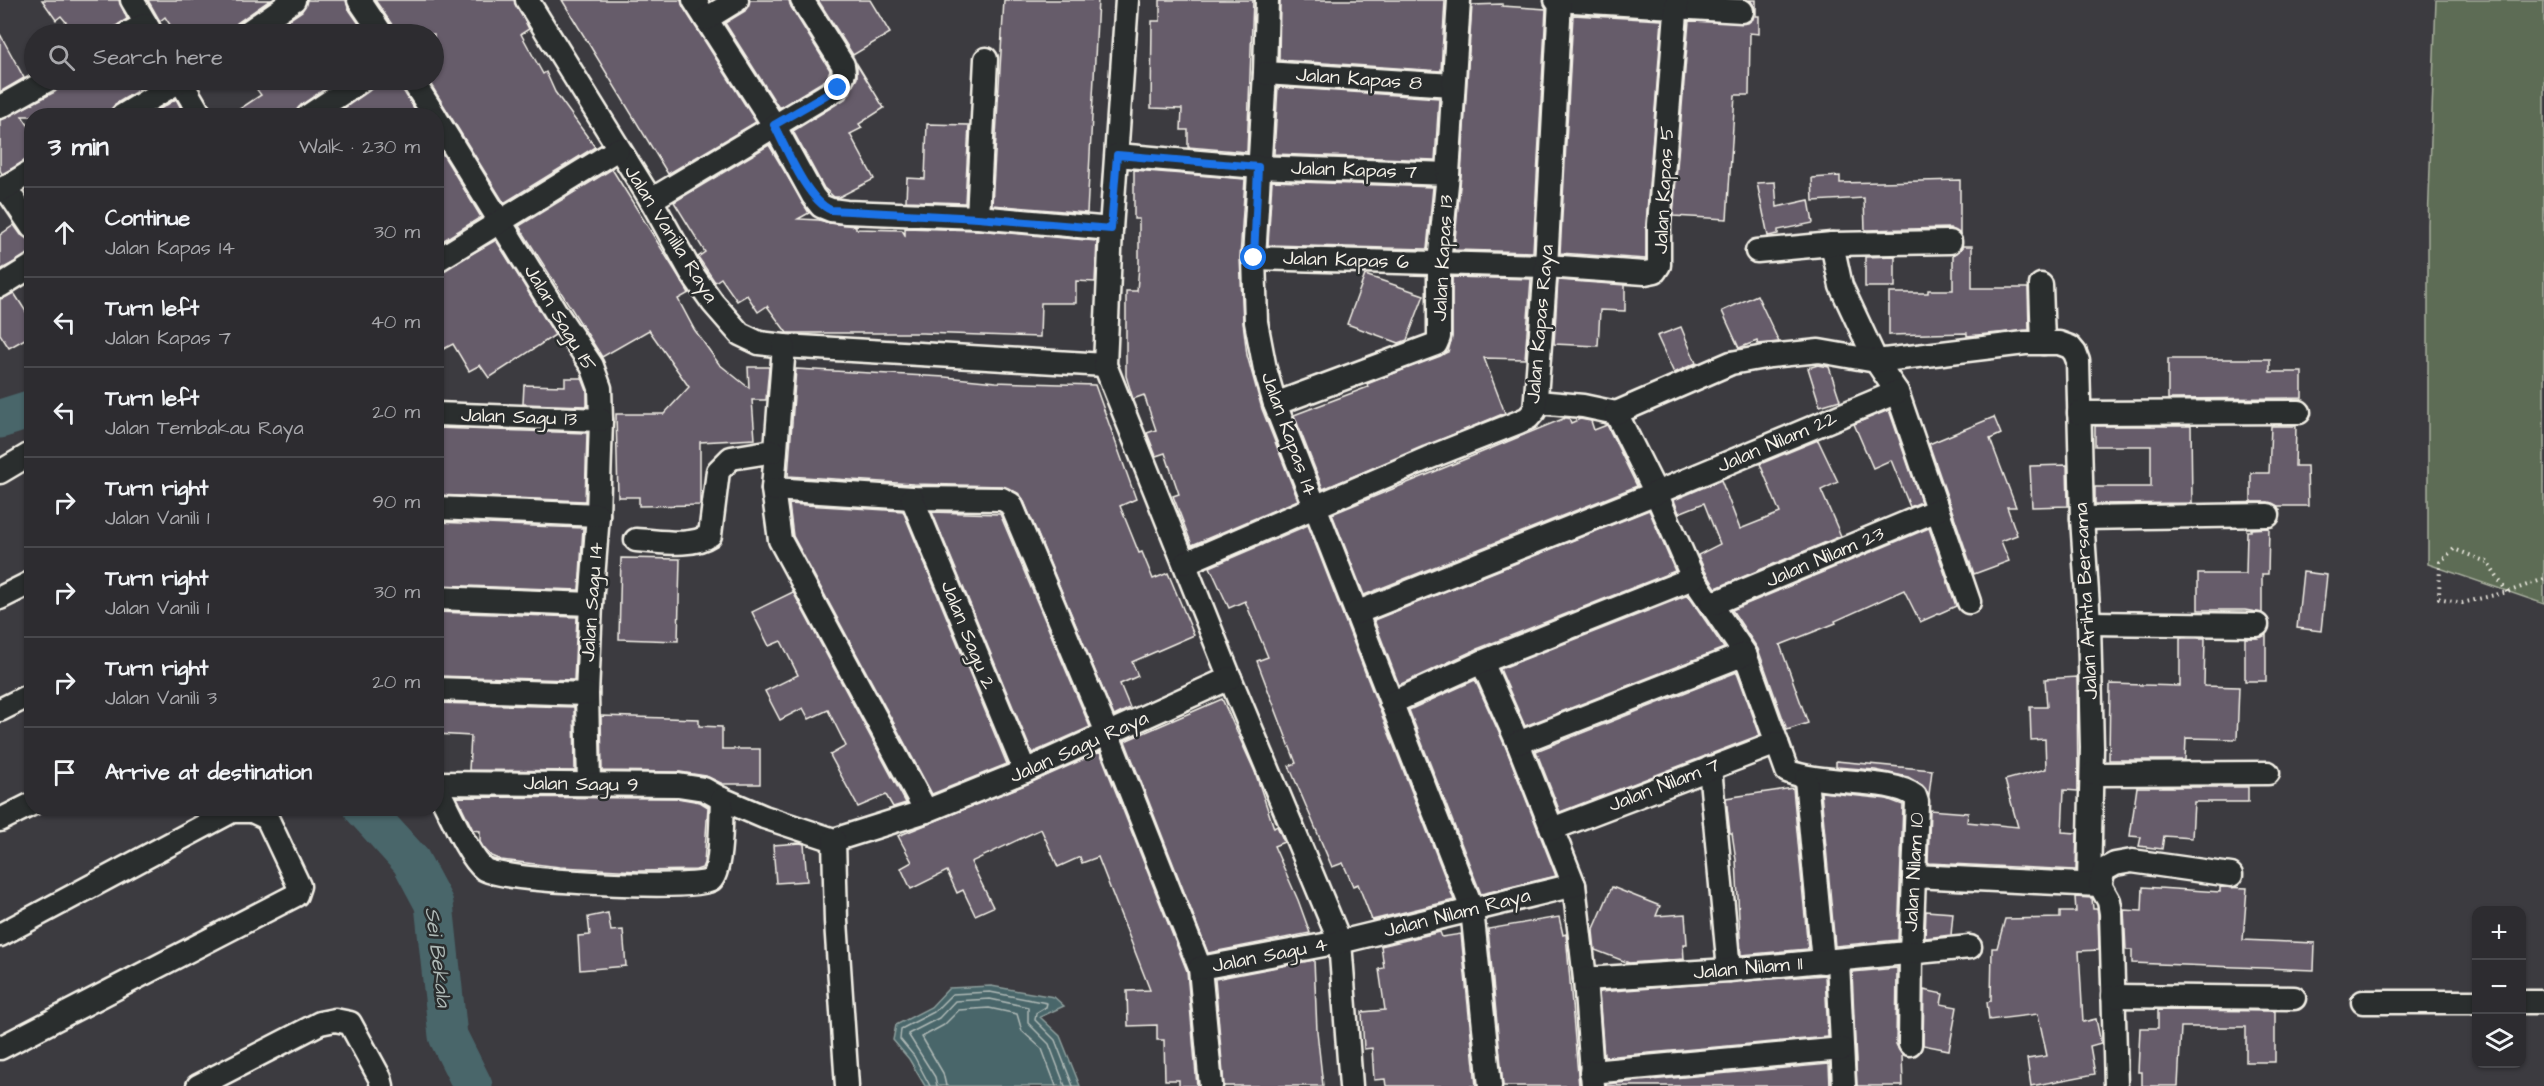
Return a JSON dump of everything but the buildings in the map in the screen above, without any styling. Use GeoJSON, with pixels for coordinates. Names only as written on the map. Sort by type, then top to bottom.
{"type":"FeatureCollection","features":[{"type":"Feature","properties":{"kind":"street"},"geometry":{"type":"LineString","coordinates":[[132,0],[139,24]]}},
{"type":"Feature","properties":{"kind":"street"},"geometry":{"type":"LineString","coordinates":[[259,24],[294,0]]}},
{"type":"Feature","properties":{"kind":"street"},"geometry":{"type":"LineString","coordinates":[[359,0],[375,24]]}},
{"type":"Feature","properties":{"kind":"street","name":"Jalan Vanilla Raya"},"geometry":{"type":"LineString","coordinates":[[527,0],[651,200],[691,272],[713,303],[740,334],[759,343],[784,346],[1105,365]]}},
{"type":"Feature","properties":{"kind":"street"},"geometry":{"type":"LineString","coordinates":[[694,0],[774,125],[813,196],[822,206],[846,212],[978,218],[1111,229]]}},
{"type":"Feature","properties":{"kind":"street"},"geometry":{"type":"LineString","coordinates":[[706,19],[737,0]]}},
{"type":"Feature","properties":{"kind":"street"},"geometry":{"type":"LineString","coordinates":[[651,200],[838,88],[844,73],[843,65],[802,0]]}},
{"type":"Feature","properties":{"kind":"street"},"geometry":{"type":"LineString","coordinates":[[1127,0],[1111,229],[1105,365],[1230,678],[1340,942],[1351,1086]]}},
{"type":"Feature","properties":{"kind":"street","name":"Jalan Kapas 14"},"geometry":{"type":"LineString","coordinates":[[1267,0],[1254,258],[1256,322],[1275,404],[1472,909],[1490,1086]]}},
{"type":"Feature","properties":{"kind":"street","name":"Jalan Kapas 13"},"geometry":{"type":"LineString","coordinates":[[1275,404],[1436,344],[1439,337],[1439,263],[1448,174],[1459,0]]}},
{"type":"Feature","properties":{"kind":"street"},"geometry":{"type":"LineString","coordinates":[[1559,0],[1677,4],[1742,11]]}},
{"type":"Feature","properties":{"kind":"street","name":"Jalan Kapas Raya"},"geometry":{"type":"LineString","coordinates":[[1185,563],[1428,458],[1519,422],[1528,418],[1534,410],[1537,402],[1546,266],[1559,0]]}},
{"type":"Feature","properties":{"kind":"street","name":"Jalan Kapas 5"},"geometry":{"type":"LineString","coordinates":[[1546,266],[1645,273],[1655,271],[1659,265],[1659,225],[1677,4]]}},
{"type":"Feature","properties":{"kind":"street"},"geometry":{"type":"LineString","coordinates":[[978,218],[986,59]]}},
{"type":"Feature","properties":{"kind":"street","name":"Jalan Kapas 8"},"geometry":{"type":"LineString","coordinates":[[1265,73],[1452,86]]}},
{"type":"Feature","properties":{"kind":"street"},"geometry":{"type":"LineString","coordinates":[[0,107],[30,90]]}},
{"type":"Feature","properties":{"kind":"street"},"geometry":{"type":"LineString","coordinates":[[135,108],[164,90]]}},
{"type":"Feature","properties":{"kind":"street"},"geometry":{"type":"LineString","coordinates":[[186,90],[196,108]]}},
{"type":"Feature","properties":{"kind":"street"},"geometry":{"type":"LineString","coordinates":[[320,108],[347,90]]}},
{"type":"Feature","properties":{"kind":"street","name":"Jalan Sagu 15"},"geometry":{"type":"LineString","coordinates":[[418,90],[430,108]]}},
{"type":"Feature","properties":{"kind":"street","name":"Jalan Sagu 15"},"geometry":{"type":"LineString","coordinates":[[444,142],[502,221],[559,317],[592,366],[600,388],[601,420]]}},
{"type":"Feature","properties":{"kind":"street"},"geometry":{"type":"LineString","coordinates":[[444,256],[618,150]]}},
{"type":"Feature","properties":{"kind":"street","name":"Jalan Kapas 7"},"geometry":{"type":"LineString","coordinates":[[1117,155],[1258,167],[1448,174]]}},
{"type":"Feature","properties":{"kind":"street"},"geometry":{"type":"LineString","coordinates":[[24,176],[3,189],[24,217]]}},
{"type":"Feature","properties":{"kind":"street"},"geometry":{"type":"LineString","coordinates":[[1757,251],[1832,244],[1950,242]]}},
{"type":"Feature","properties":{"kind":"street"},"geometry":{"type":"LineString","coordinates":[[1832,244],[1841,285],[1876,361],[1897,392],[1969,602]]}},
{"type":"Feature","properties":{"kind":"street","name":"Jalan Kapas 6"},"geometry":{"type":"LineString","coordinates":[[1254,258],[1546,266]]}},
{"type":"Feature","properties":{"kind":"street"},"geometry":{"type":"LineString","coordinates":[[0,286],[24,271]]}},
{"type":"Feature","properties":{"kind":"street"},"geometry":{"type":"LineString","coordinates":[[2041,285],[2043,344]]}},
{"type":"Feature","properties":{"kind":"street","name":"Jalan Arihta Bersama"},"geometry":{"type":"LineString","coordinates":[[1616,413],[1731,363],[1770,356],[1819,351],[1876,361],[2025,344],[2066,345],[2075,353],[2078,361],[2082,518],[2089,623],[2095,884]]}},
{"type":"Feature","properties":{"kind":"street"},"geometry":{"type":"LineString","coordinates":[[784,346],[774,451],[773,489],[780,540],[926,811]]}},
{"type":"Feature","properties":{"kind":"street","name":"Jalan Nilam 22"},"geometry":{"type":"LineString","coordinates":[[1356,613],[1656,493],[1897,392]]}},
{"type":"Feature","properties":{"kind":"street"},"geometry":{"type":"LineString","coordinates":[[1537,402],[1583,406],[1616,413],[1656,493],[1693,578],[1745,654],[1787,771],[1806,779],[1842,1049],[1844,1086]]}},
{"type":"Feature","properties":{"kind":"street"},"geometry":{"type":"LineString","coordinates":[[2079,412],[2299,412]]}},
{"type":"Feature","properties":{"kind":"street","name":"Jalan Sagu 13"},"geometry":{"type":"LineString","coordinates":[[444,414],[601,420]]}},
{"type":"Feature","properties":{"kind":"street","name":"Jalan Sagu 14"},"geometry":{"type":"LineString","coordinates":[[589,784],[587,694],[598,515],[601,420]]}},
{"type":"Feature","properties":{"kind":"street"},"geometry":{"type":"LineString","coordinates":[[636,540],[691,542],[703,540],[710,535],[713,528],[715,482],[723,464],[731,458],[774,451]]}},
{"type":"Feature","properties":{"kind":"street"},"geometry":{"type":"LineString","coordinates":[[0,472],[24,458]]}},
{"type":"Feature","properties":{"kind":"street"},"geometry":{"type":"LineString","coordinates":[[773,489],[912,498],[1002,499],[1011,504],[1108,735],[1200,968],[1210,1086]]}},
{"type":"Feature","properties":{"kind":"street","name":"Jalan Sagu 2"},"geometry":{"type":"LineString","coordinates":[[912,498],[1025,771]]}},
{"type":"Feature","properties":{"kind":"street"},"geometry":{"type":"LineString","coordinates":[[444,508],[598,515]]}},
{"type":"Feature","properties":{"kind":"street","name":"Jalan Nilam 23"},"geometry":{"type":"LineString","coordinates":[[1712,604],[1937,510]]}},
{"type":"Feature","properties":{"kind":"street"},"geometry":{"type":"LineString","coordinates":[[2082,518],[2268,515]]}},
{"type":"Feature","properties":{"kind":"street"},"geometry":{"type":"LineString","coordinates":[[1391,703],[1482,662],[1693,578]]}},
{"type":"Feature","properties":{"kind":"street"},"geometry":{"type":"LineString","coordinates":[[0,598],[24,586]]}},
{"type":"Feature","properties":{"kind":"street"},"geometry":{"type":"LineString","coordinates":[[444,598],[591,604]]}},
{"type":"Feature","properties":{"kind":"street"},"geometry":{"type":"LineString","coordinates":[[2089,623],[2257,625]]}},
{"type":"Feature","properties":{"kind":"street"},"geometry":{"type":"LineString","coordinates":[[1518,742],[1745,654]]}},
{"type":"Feature","properties":{"kind":"street"},"geometry":{"type":"LineString","coordinates":[[1482,662],[1518,742],[1574,885],[1585,979],[1592,1079],[1842,1049]]}},
{"type":"Feature","properties":{"kind":"street","name":"Jalan Sagu Raya"},"geometry":{"type":"LineString","coordinates":[[834,840],[926,811],[1025,771],[1230,678]]}},
{"type":"Feature","properties":{"kind":"street"},"geometry":{"type":"LineString","coordinates":[[444,689],[587,694]]}},
{"type":"Feature","properties":{"kind":"street"},"geometry":{"type":"LineString","coordinates":[[0,710],[24,698]]}},
{"type":"Feature","properties":{"kind":"street","name":"Jalan Nilam 7"},"geometry":{"type":"LineString","coordinates":[[1552,829],[1777,742]]}},
{"type":"Feature","properties":{"kind":"street"},"geometry":{"type":"LineString","coordinates":[[1710,768],[1729,970]]}},
{"type":"Feature","properties":{"kind":"street"},"geometry":{"type":"LineString","coordinates":[[2092,774],[2268,773]]}},
{"type":"Feature","properties":{"kind":"street","name":"Jalan Nilam 10"},"geometry":{"type":"LineString","coordinates":[[1806,779],[1897,788],[1915,796],[1917,802],[1910,1044]]}},
{"type":"Feature","properties":{"kind":"street","name":"Jalan Sagu 9"},"geometry":{"type":"LineString","coordinates":[[444,785],[678,785],[704,789],[764,817],[834,840]]}},
{"type":"Feature","properties":{"kind":"street"},"geometry":{"type":"LineString","coordinates":[[444,801],[470,852],[486,871],[501,876],[546,880],[678,885],[707,882],[714,876],[722,799]]}},
{"type":"Feature","properties":{"kind":"street"},"geometry":{"type":"LineString","coordinates":[[0,820],[24,808]]}},
{"type":"Feature","properties":{"kind":"street"},"geometry":{"type":"LineString","coordinates":[[0,934],[223,816]]}},
{"type":"Feature","properties":{"kind":"street"},"geometry":{"type":"LineString","coordinates":[[0,1047],[296,895],[299,886],[267,818],[263,816]]}},
{"type":"Feature","properties":{"kind":"street"},"geometry":{"type":"LineString","coordinates":[[834,840],[836,921],[847,1086]]}},
{"type":"Feature","properties":{"kind":"street"},"geometry":{"type":"LineString","coordinates":[[2095,884],[2104,870],[2115,864],[2132,861],[2231,875]]}},
{"type":"Feature","properties":{"kind":"street"},"geometry":{"type":"LineString","coordinates":[[1914,876],[2095,884],[2109,900],[2111,914],[2116,1086]]}},
{"type":"Feature","properties":{"kind":"street","name":"Jalan Nilam Raya"},"geometry":{"type":"LineString","coordinates":[[1340,942],[1574,885]]}},
{"type":"Feature","properties":{"kind":"street","name":"Jalan Sagu 4"},"geometry":{"type":"LineString","coordinates":[[1200,968],[1340,942]]}},
{"type":"Feature","properties":{"kind":"street","name":"Jalan Nilam 11"},"geometry":{"type":"LineString","coordinates":[[1585,979],[1729,970],[1970,947]]}},
{"type":"Feature","properties":{"kind":"street"},"geometry":{"type":"LineString","coordinates":[[2114,996],[2294,998]]}},
{"type":"Feature","properties":{"kind":"street"},"geometry":{"type":"LineString","coordinates":[[2363,1002],[2472,1002]]}},
{"type":"Feature","properties":{"kind":"street"},"geometry":{"type":"LineString","coordinates":[[2526,1002],[2544,1002]]}},
{"type":"Feature","properties":{"kind":"street"},"geometry":{"type":"LineString","coordinates":[[198,1086],[320,1023],[335,1020],[350,1023],[380,1078],[382,1086]]}},
{"type":"Feature","properties":{"kind":"path"},"geometry":{"type":"LineString","coordinates":[[2507,592],[2487,561],[2454,549],[2440,562],[2439,597],[2462,603],[2507,592],[2544,579]]}},
{"type":"Feature","properties":{"kind":"green space"},"geometry":{"type":"Polygon","coordinates":[[[2436,0],[2544,0],[2544,604],[2428,564],[2428,224],[2436,0]]]}},
{"type":"Feature","properties":{"kind":"water"},"geometry":{"type":"Polygon","coordinates":[[[991,986],[1054,997],[1064,1006],[1040,1017],[1060,1036],[1080,1086],[925,1086],[909,1059],[893,1040],[896,1025],[931,1007],[949,988],[991,986]]]}},
{"type":"Feature","properties":{"kind":"waterway","name":"Sei Bekala"},"geometry":{"type":"LineString","coordinates":[[0,419],[24,412]]}},
{"type":"Feature","properties":{"kind":"waterway","name":"Sei Bekala"},"geometry":{"type":"LineString","coordinates":[[370,816],[411,861],[434,904],[448,1036],[473,1086]]}},
{"type":"Feature","properties":{"kind":"route"},"geometry":{"type":"LineString","coordinates":[[838,88],[774,125],[813,196],[822,206],[831,210],[978,218],[1111,229],[1117,155],[1258,167],[1254,258]]}}]}
